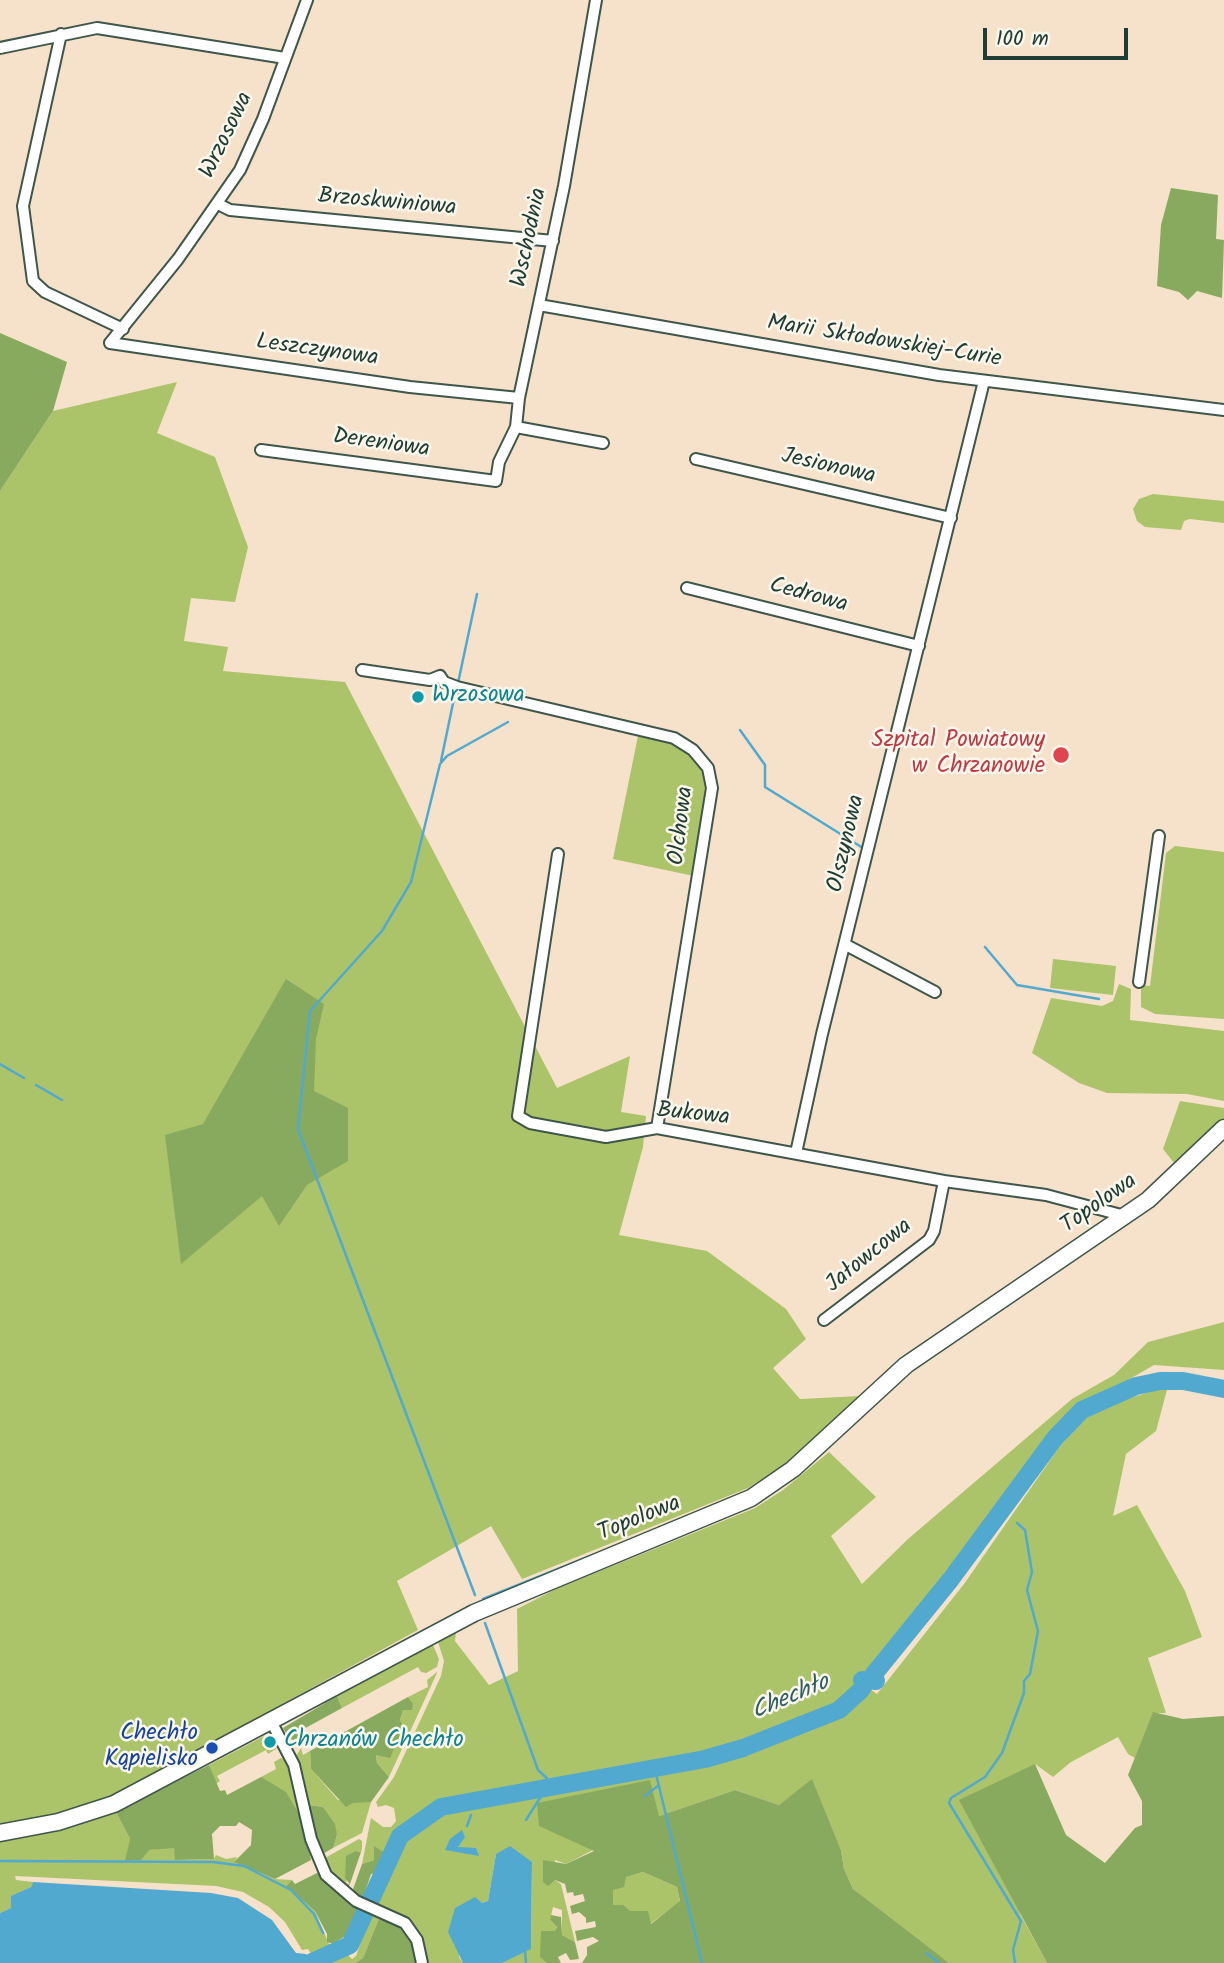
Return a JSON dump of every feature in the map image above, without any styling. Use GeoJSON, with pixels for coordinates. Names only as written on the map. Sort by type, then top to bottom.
{"type":"FeatureCollection","features":[{"type":"Feature","properties":{"kind":"street","name":"Wrzosowa"},"geometry":{"type":"LineString","coordinates":[[110,343],[123,330],[218,204],[253,143],[307,0]]}},
{"type":"Feature","properties":{"kind":"street","name":"Wschodnia"},"geometry":{"type":"LineString","coordinates":[[496,481],[499,462],[516,427],[519,398],[553,241],[596,0]]}},
{"type":"Feature","properties":{"kind":"street"},"geometry":{"type":"LineString","coordinates":[[0,48],[83,29],[108,29],[285,58]]}},
{"type":"Feature","properties":{"kind":"street"},"geometry":{"type":"LineString","coordinates":[[61,34],[23,205],[33,281],[45,292],[123,330]]}},
{"type":"Feature","properties":{"kind":"street","name":"Brzoskwiniowa"},"geometry":{"type":"LineString","coordinates":[[218,204],[230,210],[553,241]]}},
{"type":"Feature","properties":{"kind":"street","name":"Marii Skłodowskiej-Curie"},"geometry":{"type":"LineString","coordinates":[[539,305],[827,357],[984,381],[1224,410]]}},
{"type":"Feature","properties":{"kind":"street","name":"Leszczynowa"},"geometry":{"type":"LineString","coordinates":[[110,343],[410,387],[519,398]]}},
{"type":"Feature","properties":{"kind":"street","name":"Olszynowa"},"geometry":{"type":"LineString","coordinates":[[796,1153],[822,1034],[984,381]]}},
{"type":"Feature","properties":{"kind":"street"},"geometry":{"type":"LineString","coordinates":[[516,427],[603,443]]}},
{"type":"Feature","properties":{"kind":"street","name":"Dereniowa"},"geometry":{"type":"LineString","coordinates":[[261,450],[496,481]]}},
{"type":"Feature","properties":{"kind":"street","name":"Jesionowa"},"geometry":{"type":"LineString","coordinates":[[696,459],[951,518]]}},
{"type":"Feature","properties":{"kind":"street","name":"Cedrowa"},"geometry":{"type":"LineString","coordinates":[[687,588],[919,646]]}},
{"type":"Feature","properties":{"kind":"street","name":"Olchowa"},"geometry":{"type":"LineString","coordinates":[[362,670],[429,680],[440,676],[444,682],[457,687],[674,738],[693,750],[708,768],[712,788],[657,1128]]}},
{"type":"Feature","properties":{"kind":"street"},"geometry":{"type":"LineString","coordinates":[[1139,982],[1159,836]]}},
{"type":"Feature","properties":{"kind":"street","name":"Bukowa"},"geometry":{"type":"LineString","coordinates":[[558,854],[518,1116],[530,1124],[606,1137],[657,1128],[944,1181],[1046,1195],[1125,1216]]}},
{"type":"Feature","properties":{"kind":"street"},"geometry":{"type":"LineString","coordinates":[[846,945],[935,992]]}},
{"type":"Feature","properties":{"kind":"street","name":"Topolowa"},"geometry":{"type":"LineString","coordinates":[[0,1833],[58,1822],[114,1804],[272,1723],[485,1608],[728,1509],[765,1491],[906,1365],[1164,1187],[1224,1128]]}},
{"type":"Feature","properties":{"kind":"street","name":"Jałowcowa"},"geometry":{"type":"LineString","coordinates":[[824,1320],[929,1240],[934,1231],[944,1181]]}},
{"type":"Feature","properties":{"kind":"street"},"geometry":{"type":"LineString","coordinates":[[272,1723],[295,1765],[318,1859],[332,1882],[362,1905],[394,1916],[413,1932],[422,1963]]}},
{"type":"Feature","properties":{"kind":"green space"},"geometry":{"type":"Polygon","coordinates":[[[1171,188],[1218,195],[1216,239],[1224,240],[1222,298],[1197,291],[1188,300],[1179,292],[1157,286],[1161,225],[1171,188]]]}},
{"type":"Feature","properties":{"kind":"green space"},"geometry":{"type":"Polygon","coordinates":[[[0,333],[67,362],[53,411],[0,491],[0,333]]]}},
{"type":"Feature","properties":{"kind":"green space"},"geometry":{"type":"Polygon","coordinates":[[[177,382],[157,433],[215,457],[248,547],[235,602],[191,598],[184,641],[228,647],[223,671],[345,682],[557,1088],[630,1056],[621,1112],[646,1116],[643,1147],[619,1235],[707,1251],[786,1309],[806,1339],[773,1368],[800,1399],[860,1396],[798,1456],[748,1488],[522,1579],[491,1526],[397,1581],[418,1630],[194,1752],[194,1758],[113,1800],[0,1829],[0,491],[53,411],[177,382]]]}},
{"type":"Feature","properties":{"kind":"green space"},"geometry":{"type":"Polygon","coordinates":[[[1153,494],[1224,501],[1224,523],[1190,519],[1184,521],[1181,530],[1145,527],[1137,521],[1133,509],[1139,499],[1153,494]]]}},
{"type":"Feature","properties":{"kind":"green space"},"geometry":{"type":"Polygon","coordinates":[[[638,736],[675,745],[697,761],[708,787],[694,876],[613,859],[638,736]]]}},
{"type":"Feature","properties":{"kind":"green space"},"geometry":{"type":"Polygon","coordinates":[[[1175,846],[1224,852],[1224,1019],[1155,1014],[1141,1007],[1141,985],[1150,986],[1166,853],[1175,846]]]}},
{"type":"Feature","properties":{"kind":"green space"},"geometry":{"type":"Polygon","coordinates":[[[1053,959],[1116,966],[1113,995],[1050,988],[1053,959]]]}},
{"type":"Feature","properties":{"kind":"green space"},"geometry":{"type":"Polygon","coordinates":[[[286,979],[324,1004],[316,1039],[314,1091],[348,1108],[348,1161],[307,1185],[279,1226],[262,1196],[181,1264],[165,1135],[203,1124],[286,979]]]}},
{"type":"Feature","properties":{"kind":"green space"},"geometry":{"type":"Polygon","coordinates":[[[1119,984],[1131,989],[1130,1020],[1224,1031],[1224,1101],[1187,1094],[1107,1093],[1079,1083],[1032,1053],[1051,998],[1102,1006],[1113,1001],[1119,984]]]}},
{"type":"Feature","properties":{"kind":"green space"},"geometry":{"type":"Polygon","coordinates":[[[1180,1101],[1224,1108],[1224,1119],[1178,1168],[1163,1149],[1180,1101]]]}},
{"type":"Feature","properties":{"kind":"green space"},"geometry":{"type":"Polygon","coordinates":[[[1224,1322],[1224,1370],[1154,1365],[1074,1411],[852,1697],[837,1709],[727,1749],[447,1802],[417,1816],[398,1834],[385,1853],[379,1850],[374,1854],[374,1860],[362,1864],[371,1818],[383,1827],[391,1827],[396,1821],[394,1808],[386,1805],[378,1807],[376,1802],[394,1777],[441,1676],[444,1661],[438,1642],[456,1632],[455,1641],[489,1685],[518,1671],[517,1609],[556,1589],[755,1508],[783,1490],[829,1452],[876,1497],[831,1536],[862,1584],[908,1539],[1072,1399],[1114,1375],[1148,1342],[1224,1322]]]}},
{"type":"Feature","properties":{"kind":"green space"},"geometry":{"type":"Polygon","coordinates":[[[1168,1386],[1156,1431],[1126,1454],[1113,1516],[1137,1505],[1185,1591],[1202,1637],[1148,1658],[1166,1713],[1153,1713],[1135,1758],[1128,1754],[1118,1737],[1071,1762],[1053,1777],[1035,1764],[1020,1914],[1047,1963],[949,1963],[885,1917],[853,1889],[844,1869],[841,1850],[812,1780],[779,1805],[735,1790],[659,1816],[566,1864],[555,1860],[555,1880],[561,1884],[575,1942],[562,1935],[562,1910],[553,1907],[550,1920],[557,1927],[555,1931],[541,1931],[547,1963],[502,1963],[531,1948],[532,1862],[496,1854],[488,1901],[482,1903],[459,1957],[463,1963],[425,1963],[423,1941],[414,1924],[400,1915],[375,1907],[387,1879],[384,1877],[394,1848],[412,1828],[437,1811],[738,1754],[839,1714],[867,1687],[877,1694],[964,1584],[1060,1446],[1093,1410],[1168,1386]]]}},
{"type":"Feature","properties":{"kind":"green space"},"geometry":{"type":"Polygon","coordinates":[[[433,1645],[439,1659],[437,1667],[426,1673],[421,1672],[418,1667],[342,1708],[337,1696],[433,1645]]]}},
{"type":"Feature","properties":{"kind":"green space"},"geometry":{"type":"Polygon","coordinates":[[[437,1672],[389,1777],[377,1763],[376,1754],[400,1720],[403,1710],[413,1705],[408,1697],[428,1687],[427,1680],[437,1672]]]}},
{"type":"Feature","properties":{"kind":"green space"},"geometry":{"type":"Polygon","coordinates":[[[337,1696],[342,1708],[300,1731],[302,1736],[293,1740],[289,1738],[283,1728],[337,1696]]]}},
{"type":"Feature","properties":{"kind":"green space"},"geometry":{"type":"Polygon","coordinates":[[[408,1697],[413,1704],[412,1710],[403,1710],[400,1720],[403,1727],[390,1758],[376,1755],[377,1763],[389,1777],[371,1802],[353,1803],[346,1807],[311,1769],[310,1751],[408,1697]]]}},
{"type":"Feature","properties":{"kind":"green space"},"geometry":{"type":"Polygon","coordinates":[[[1153,1712],[1183,1719],[1224,1716],[1224,1963],[1047,1963],[959,1800],[1035,1764],[1066,1835],[1105,1863],[1135,1828],[1142,1825],[1142,1801],[1128,1775],[1153,1712]]]}},
{"type":"Feature","properties":{"kind":"green space"},"geometry":{"type":"Polygon","coordinates":[[[270,1733],[278,1744],[276,1749],[268,1754],[266,1750],[217,1776],[220,1781],[216,1784],[209,1765],[270,1733]]]}},
{"type":"Feature","properties":{"kind":"green space"},"geometry":{"type":"Polygon","coordinates":[[[301,1748],[303,1755],[310,1751],[311,1769],[338,1800],[371,1802],[362,1833],[333,1848],[337,1835],[331,1821],[323,1807],[309,1805],[296,1756],[301,1748]]]}},
{"type":"Feature","properties":{"kind":"green space"},"geometry":{"type":"Polygon","coordinates":[[[281,1758],[288,1761],[303,1821],[261,1777],[276,1769],[274,1762],[281,1758]]]}},
{"type":"Feature","properties":{"kind":"green space"},"geometry":{"type":"Polygon","coordinates":[[[209,1765],[220,1791],[225,1790],[227,1795],[261,1777],[286,1792],[303,1821],[311,1860],[275,1879],[234,1862],[251,1845],[252,1830],[239,1822],[236,1826],[220,1826],[212,1834],[214,1859],[175,1860],[174,1848],[149,1850],[141,1860],[125,1861],[130,1839],[116,1812],[209,1765]]]}},
{"type":"Feature","properties":{"kind":"green space"},"geometry":{"type":"Polygon","coordinates":[[[812,1779],[841,1850],[844,1869],[853,1889],[949,1963],[582,1963],[587,1955],[587,1947],[599,1941],[593,1937],[577,1941],[575,1931],[596,1927],[595,1921],[586,1923],[586,1918],[579,1912],[572,1914],[570,1906],[585,1901],[583,1894],[574,1896],[573,1892],[567,1893],[565,1884],[555,1880],[548,1886],[543,1882],[543,1860],[566,1864],[594,1851],[539,1826],[537,1803],[650,1780],[659,1816],[735,1790],[779,1805],[812,1779]],[[643,1872],[626,1877],[624,1887],[613,1890],[613,1905],[623,1905],[630,1911],[648,1911],[651,1924],[680,1901],[677,1887],[643,1872]]]}},
{"type":"Feature","properties":{"kind":"green space"},"geometry":{"type":"Polygon","coordinates":[[[309,1805],[323,1807],[335,1824],[337,1835],[333,1848],[321,1855],[309,1805]]]}},
{"type":"Feature","properties":{"kind":"green space"},"geometry":{"type":"Polygon","coordinates":[[[116,1812],[130,1839],[149,1850],[174,1847],[176,1860],[214,1859],[216,1855],[226,1859],[237,1857],[235,1862],[275,1879],[292,1880],[286,1886],[315,1911],[329,1944],[333,1944],[313,1957],[308,1949],[302,1950],[285,1922],[269,1907],[243,1892],[216,1886],[15,1876],[16,1880],[33,1882],[31,1887],[12,1896],[11,1908],[0,1913],[0,1842],[116,1812]]]}},
{"type":"Feature","properties":{"kind":"green space"},"geometry":{"type":"Polygon","coordinates":[[[359,1839],[362,1841],[362,1849],[361,1852],[356,1851],[346,1883],[350,1884],[348,1888],[334,1879],[323,1859],[359,1839]]]}},
{"type":"Feature","properties":{"kind":"green space"},"geometry":{"type":"Polygon","coordinates":[[[374,1846],[385,1853],[378,1873],[371,1874],[362,1901],[352,1892],[362,1864],[374,1860],[374,1846]]]}},
{"type":"Feature","properties":{"kind":"green space"},"geometry":{"type":"Polygon","coordinates":[[[356,1851],[361,1852],[350,1884],[345,1878],[346,1856],[356,1851]]]}},
{"type":"Feature","properties":{"kind":"green space"},"geometry":{"type":"Polygon","coordinates":[[[319,1872],[333,1889],[362,1908],[350,1933],[333,1944],[327,1942],[327,1934],[315,1911],[286,1886],[292,1880],[295,1884],[319,1872]]]}},
{"type":"Feature","properties":{"kind":"green space"},"geometry":{"type":"Polygon","coordinates":[[[643,1872],[677,1887],[680,1902],[650,1924],[613,1905],[613,1890],[625,1877],[643,1872]]]}},
{"type":"Feature","properties":{"kind":"green space"},"geometry":{"type":"Polygon","coordinates":[[[371,1913],[380,1916],[363,1958],[355,1963],[319,1963],[335,1961],[346,1953],[352,1959],[356,1956],[371,1913]]]}},
{"type":"Feature","properties":{"kind":"green space"},"geometry":{"type":"Polygon","coordinates":[[[551,1915],[561,1917],[562,1935],[575,1942],[579,1959],[570,1960],[566,1953],[558,1957],[561,1963],[547,1963],[540,1957],[541,1931],[555,1931],[557,1927],[550,1920],[551,1915]]]}},
{"type":"Feature","properties":{"kind":"green space"},"geometry":{"type":"Polygon","coordinates":[[[380,1916],[408,1933],[417,1963],[355,1963],[363,1958],[380,1916]]]}},
{"type":"Feature","properties":{"kind":"water"},"geometry":{"type":"Polygon","coordinates":[[[462,1830],[465,1837],[458,1847],[476,1848],[479,1856],[445,1850],[450,1839],[462,1830]]]}},
{"type":"Feature","properties":{"kind":"water"},"geometry":{"type":"Polygon","coordinates":[[[510,1846],[532,1862],[531,1949],[502,1963],[463,1963],[448,1932],[455,1908],[475,1897],[482,1903],[488,1901],[496,1854],[510,1846]]]}},
{"type":"Feature","properties":{"kind":"water"},"geometry":{"type":"Polygon","coordinates":[[[33,1882],[211,1893],[238,1898],[272,1920],[296,1953],[306,1954],[311,1963],[0,1963],[0,1913],[11,1908],[11,1896],[31,1887],[33,1882]]]}},
{"type":"Feature","properties":{"kind":"waterway"},"geometry":{"type":"LineString","coordinates":[[458,683],[477,594]]}},
{"type":"Feature","properties":{"kind":"waterway"},"geometry":{"type":"LineString","coordinates":[[441,761],[456,689]]}},
{"type":"Feature","properties":{"kind":"waterway"},"geometry":{"type":"LineString","coordinates":[[475,1595],[298,1129],[310,1011],[382,931],[411,882],[440,764],[447,756],[508,722]]}},
{"type":"Feature","properties":{"kind":"waterway"},"geometry":{"type":"LineString","coordinates":[[740,730],[765,765],[765,787],[863,848]]}},
{"type":"Feature","properties":{"kind":"waterway"},"geometry":{"type":"LineString","coordinates":[[985,947],[1017,985],[1099,999]]}},
{"type":"Feature","properties":{"kind":"waterway"},"geometry":{"type":"LineString","coordinates":[[0,1064],[24,1078]]}},
{"type":"Feature","properties":{"kind":"waterway"},"geometry":{"type":"LineString","coordinates":[[36,1085],[62,1100]]}},
{"type":"Feature","properties":{"kind":"waterway","name":"Chechło"},"geometry":{"type":"LineString","coordinates":[[310,1963],[350,1945],[400,1836],[441,1807],[705,1759],[743,1748],[839,1710],[861,1690],[864,1685],[862,1680],[876,1681],[874,1674],[951,1579],[1055,1438],[1082,1410],[1136,1386],[1160,1381],[1183,1381],[1224,1389]]}},
{"type":"Feature","properties":{"kind":"waterway","name":"Chechło"},"geometry":{"type":"LineString","coordinates":[[1014,1487],[1016,1491]]}},
{"type":"Feature","properties":{"kind":"waterway","name":"Chechło"},"geometry":{"type":"LineString","coordinates":[[1015,1492],[1018,1497]]}},
{"type":"Feature","properties":{"kind":"waterway"},"geometry":{"type":"LineString","coordinates":[[1015,1963],[1013,1950],[1021,1921],[949,1803],[951,1798],[985,1777],[1002,1753],[1024,1693],[1024,1681],[1030,1674],[1038,1631],[1027,1590],[1032,1572],[1025,1530],[1017,1523]]}},
{"type":"Feature","properties":{"kind":"waterway"},"geometry":{"type":"LineString","coordinates":[[483,1599],[588,1557]]}},
{"type":"Feature","properties":{"kind":"waterway"},"geometry":{"type":"LineString","coordinates":[[485,1623],[538,1770],[554,1785]]}},
{"type":"Feature","properties":{"kind":"waterway"},"geometry":{"type":"LineString","coordinates":[[655,1770],[702,1963]]}},
{"type":"Feature","properties":{"kind":"waterway"},"geometry":{"type":"LineString","coordinates":[[645,1796],[659,1785]]}},
{"type":"Feature","properties":{"kind":"waterway"},"geometry":{"type":"LineString","coordinates":[[526,1820],[547,1787]]}},
{"type":"Feature","properties":{"kind":"waterway","name":"Chechło"},"geometry":{"type":"LineString","coordinates":[[474,1808],[476,1800]]}},
{"type":"Feature","properties":{"kind":"waterway"},"geometry":{"type":"LineString","coordinates":[[467,1826],[471,1815]]}},
{"type":"Feature","properties":{"kind":"waterway"},"geometry":{"type":"LineString","coordinates":[[0,1861],[213,1862],[244,1866],[291,1890],[314,1914],[323,1933]]}},
{"type":"Feature","properties":{"kind":"waterway"},"geometry":{"type":"LineString","coordinates":[[525,1951],[526,1963]]}},
{"type":"Feature","properties":{"kind":"waterway"},"geometry":{"type":"LineString","coordinates":[[926,1953],[939,1963]]}},
{"type":"Feature","properties":{"kind":"place","name":"Wrzosowa"},"geometry":{"type":"Point","coordinates":[418,697]}},
{"type":"Feature","properties":{"kind":"place","name":"Szpital Powiatowy w Chrzanowie"},"geometry":{"type":"Point","coordinates":[1061,755]}},
{"type":"Feature","properties":{"kind":"place","name":"Chrzanów Chechło"},"geometry":{"type":"Point","coordinates":[270,1742]}},
{"type":"Feature","properties":{"kind":"place","name":"Chechło Kąpielisko"},"geometry":{"type":"Point","coordinates":[212,1748]}}]}
